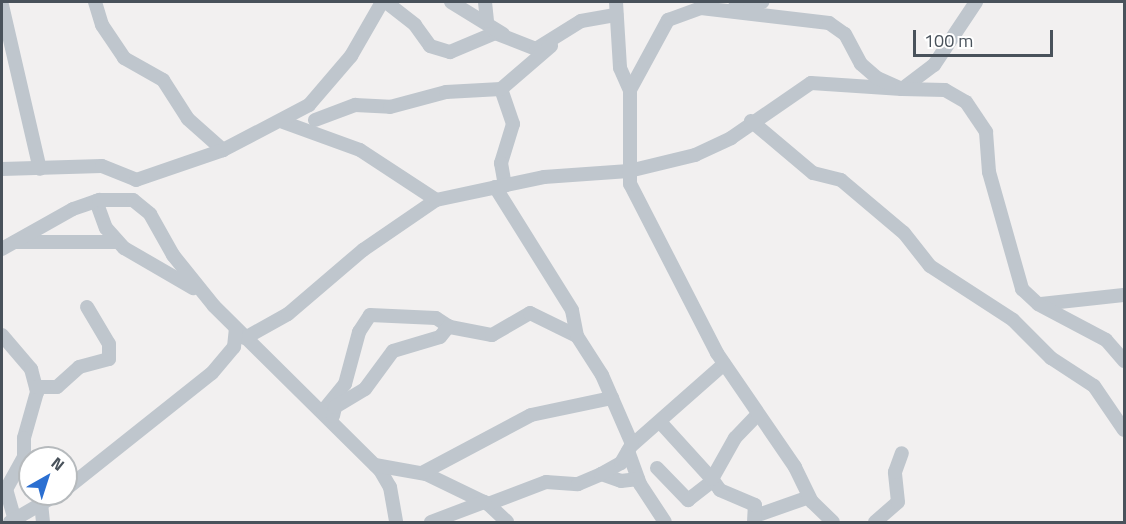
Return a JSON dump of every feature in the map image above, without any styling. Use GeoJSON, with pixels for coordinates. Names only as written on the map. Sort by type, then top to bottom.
{"type":"FeatureCollection","features":[{"type":"Feature","properties":{"kind":"street"},"geometry":{"type":"LineString","coordinates":[[95,2],[102,25],[124,58],[163,80],[188,119],[223,150]]}},
{"type":"Feature","properties":{"kind":"street"},"geometry":{"type":"LineString","coordinates":[[2,169],[102,166],[136,180],[223,150],[283,122],[319,96],[351,57],[384,2],[415,25],[430,46],[444,52],[483,35],[504,36],[536,48],[557,40]]}},
{"type":"Feature","properties":{"kind":"street"},"geometry":{"type":"LineString","coordinates":[[451,2],[487,21],[504,36]]}},
{"type":"Feature","properties":{"kind":"street"},"geometry":{"type":"LineString","coordinates":[[485,2],[487,21]]}},
{"type":"Feature","properties":{"kind":"street"},"geometry":{"type":"LineString","coordinates":[[732,9],[755,2]]}},
{"type":"Feature","properties":{"kind":"street"},"geometry":{"type":"LineString","coordinates":[[902,89],[934,66],[976,2]]}},
{"type":"Feature","properties":{"kind":"street"},"geometry":{"type":"LineString","coordinates":[[2,5],[40,169]]}},
{"type":"Feature","properties":{"kind":"street"},"geometry":{"type":"LineString","coordinates":[[315,120],[355,105],[390,107],[446,92],[501,89],[581,21],[616,8],[621,68],[630,90],[629,171],[638,206],[724,364],[809,497],[833,522]]}},
{"type":"Feature","properties":{"kind":"street"},"geometry":{"type":"LineString","coordinates":[[630,90],[668,20],[701,8],[732,9],[829,23],[845,33],[868,72],[902,89]]}},
{"type":"Feature","properties":{"kind":"street"},"geometry":{"type":"LineString","coordinates":[[78,479],[212,373],[234,347],[241,334],[288,314],[363,250],[436,200],[500,186],[629,171],[716,147],[751,121],[811,83],[951,93],[982,121],[1015,275],[1038,304],[1106,340],[1125,361]]}},
{"type":"Feature","properties":{"kind":"street"},"geometry":{"type":"LineString","coordinates":[[501,89],[513,124],[501,163],[500,186],[573,313],[577,336],[612,398],[638,479],[665,522]]}},
{"type":"Feature","properties":{"kind":"street"},"geometry":{"type":"LineString","coordinates":[[317,135],[315,120],[319,96]]}},
{"type":"Feature","properties":{"kind":"street"},"geometry":{"type":"LineString","coordinates":[[751,121],[813,173],[841,180],[904,233],[941,275],[1013,320],[1051,357],[1094,386],[1125,430]]}},
{"type":"Feature","properties":{"kind":"street"},"geometry":{"type":"LineString","coordinates":[[283,122],[381,161],[436,200]]}},
{"type":"Feature","properties":{"kind":"street"},"geometry":{"type":"LineString","coordinates":[[2,249],[96,201],[128,198],[145,208],[204,295],[375,465],[390,487],[396,522]]}},
{"type":"Feature","properties":{"kind":"street"},"geometry":{"type":"LineString","coordinates":[[96,201],[117,242]]}},
{"type":"Feature","properties":{"kind":"street"},"geometry":{"type":"LineString","coordinates":[[15,242],[117,242],[204,295]]}},
{"type":"Feature","properties":{"kind":"street"},"geometry":{"type":"LineString","coordinates":[[1038,304],[1057,306],[1125,295]]}},
{"type":"Feature","properties":{"kind":"street"},"geometry":{"type":"LineString","coordinates":[[36,387],[57,387],[79,367],[109,359],[109,344],[87,307]]}},
{"type":"Feature","properties":{"kind":"street"},"geometry":{"type":"LineString","coordinates":[[328,416],[345,384],[367,317],[416,315],[449,326],[492,335],[530,313],[577,336]]}},
{"type":"Feature","properties":{"kind":"street"},"geometry":{"type":"LineString","coordinates":[[328,416],[333,409],[365,389],[393,351],[440,337],[449,326]]}},
{"type":"Feature","properties":{"kind":"street"},"geometry":{"type":"LineString","coordinates":[[2,334],[31,369],[36,387],[25,455],[6,489],[13,521],[36,506]]}},
{"type":"Feature","properties":{"kind":"street"},"geometry":{"type":"LineString","coordinates":[[431,522],[546,482],[578,484],[601,474],[661,423],[724,364]]}},
{"type":"Feature","properties":{"kind":"street"},"geometry":{"type":"LineString","coordinates":[[422,473],[531,414],[556,414],[612,398]]}},
{"type":"Feature","properties":{"kind":"street"},"geometry":{"type":"LineString","coordinates":[[657,468],[686,499],[712,480],[735,438],[758,415]]}},
{"type":"Feature","properties":{"kind":"street"},"geometry":{"type":"LineString","coordinates":[[661,423],[712,480],[755,505],[756,519],[809,497]]}},
{"type":"Feature","properties":{"kind":"street"},"geometry":{"type":"LineString","coordinates":[[875,522],[898,502],[895,472],[902,453]]}},
{"type":"Feature","properties":{"kind":"street"},"geometry":{"type":"LineString","coordinates":[[375,465],[422,473],[486,503],[507,522]]}},
{"type":"Feature","properties":{"kind":"street"},"geometry":{"type":"LineString","coordinates":[[601,474],[638,479]]}},
{"type":"Feature","properties":{"kind":"street"},"geometry":{"type":"LineString","coordinates":[[41,506],[43,522]]}}]}
